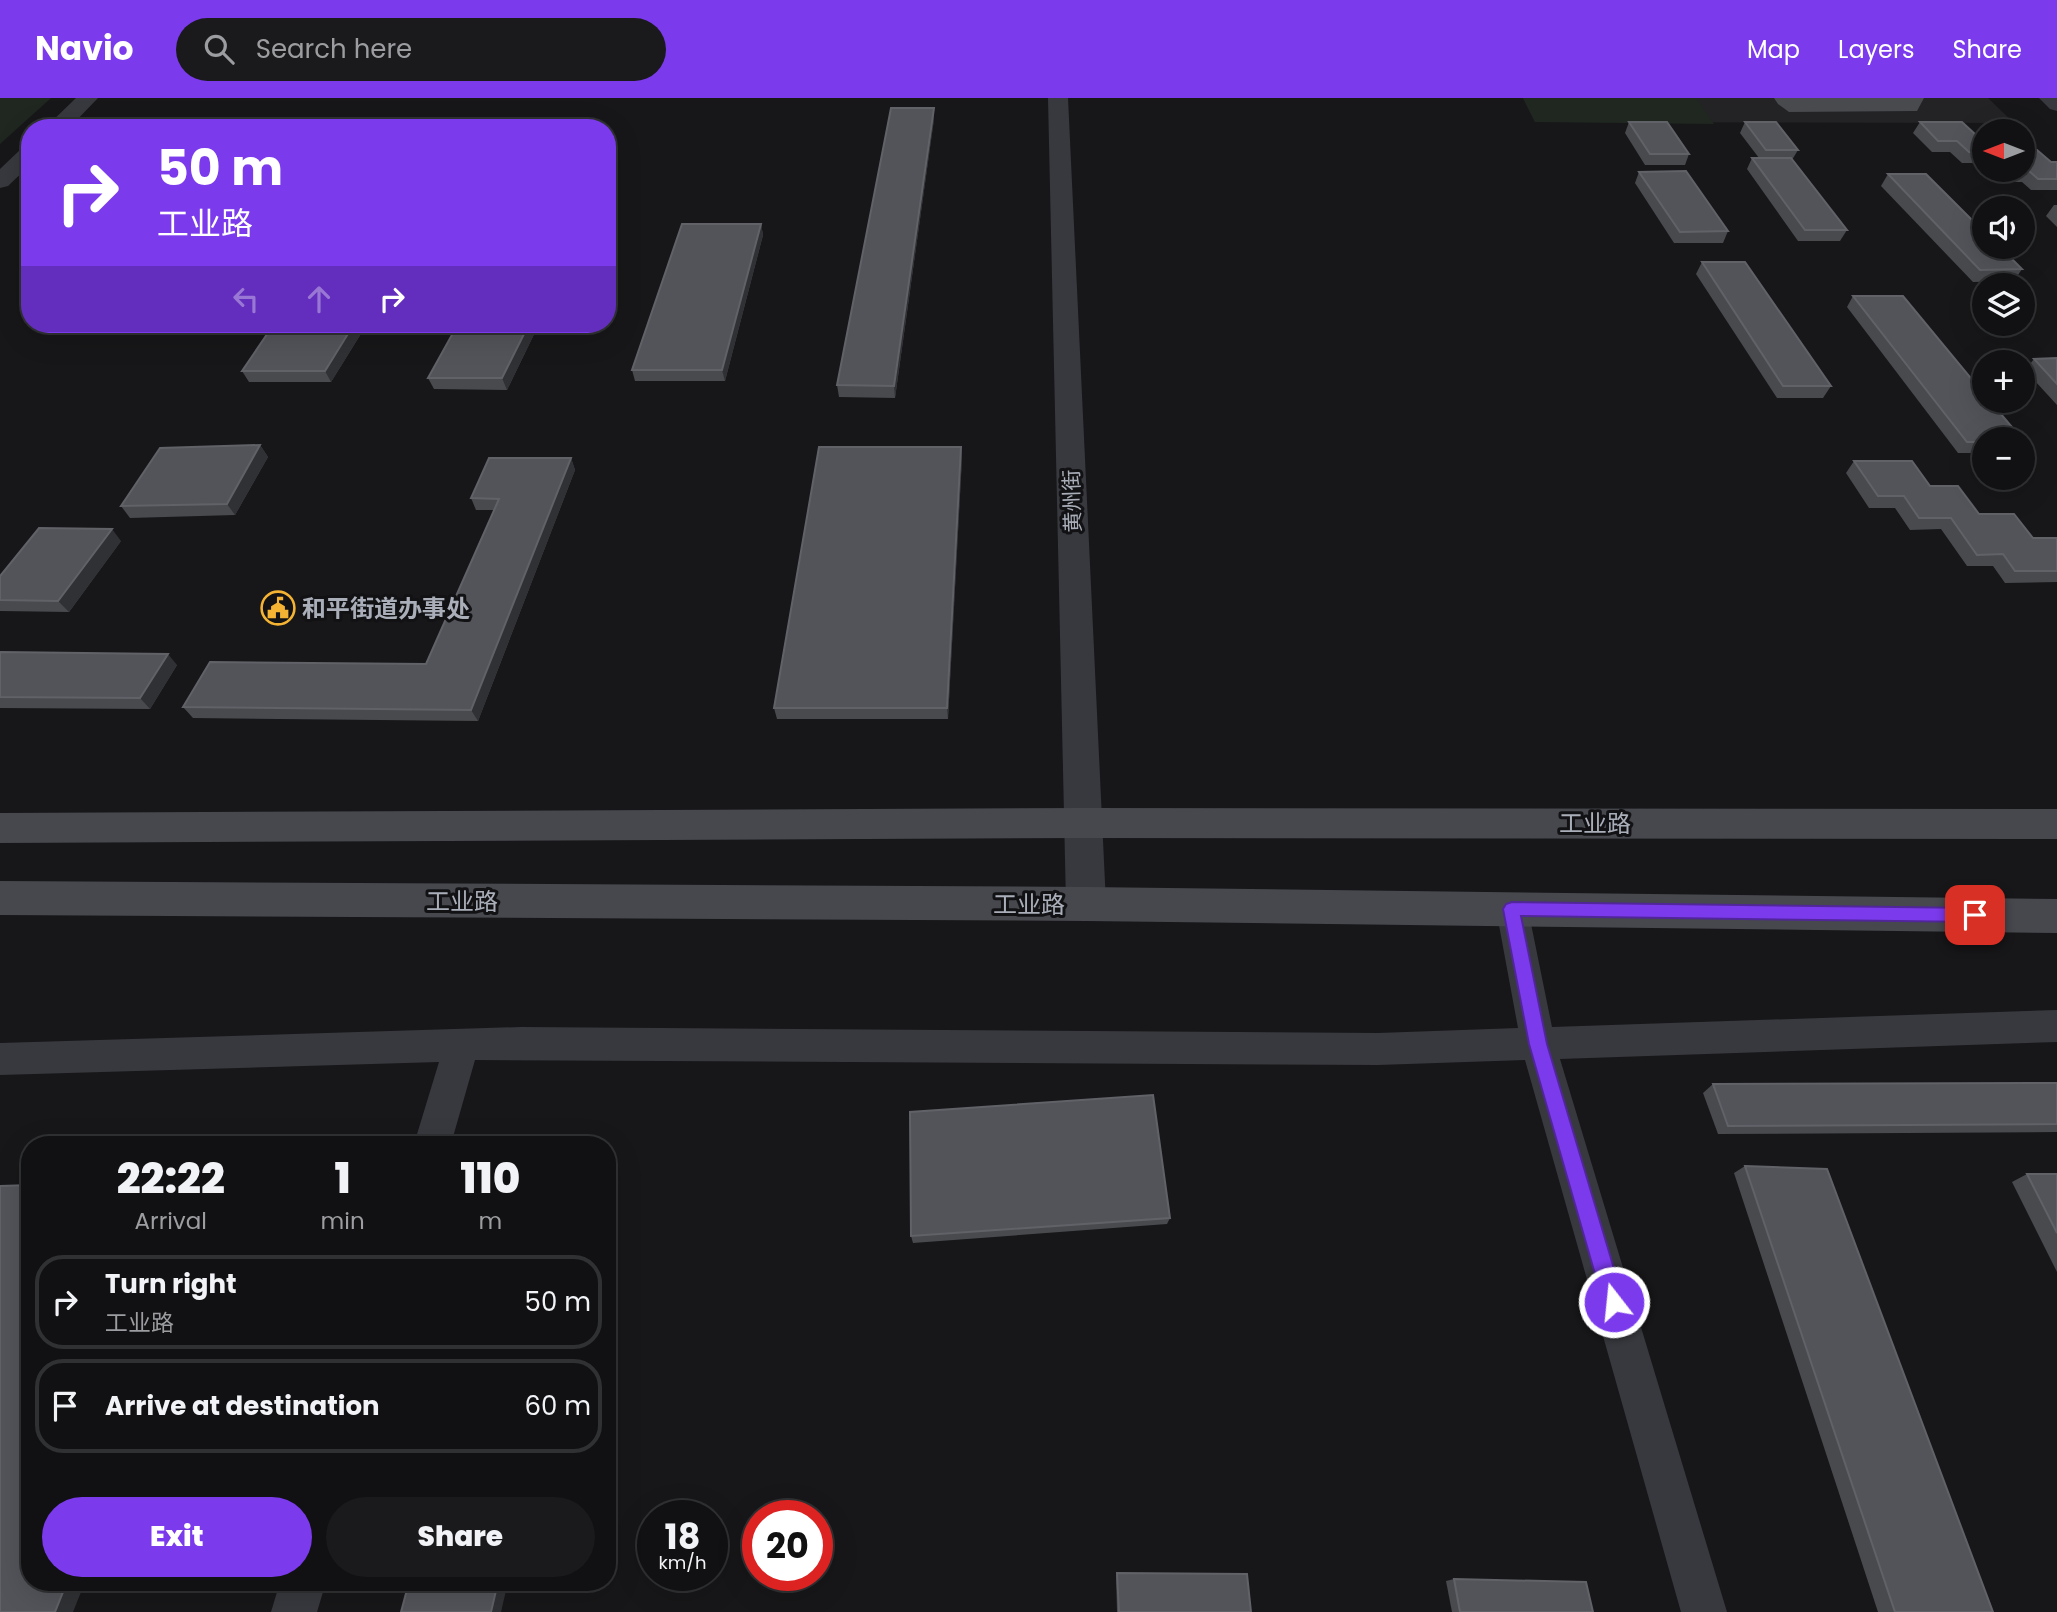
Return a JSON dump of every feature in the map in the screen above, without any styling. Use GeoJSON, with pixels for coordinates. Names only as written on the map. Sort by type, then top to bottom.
{"type":"FeatureCollection","features":[{"type":"Feature","properties":{"kind":"main road","name":"工业路"},"geometry":{"type":"LineString","coordinates":[[0,828],[1084,823],[2057,824]]}},
{"type":"Feature","properties":{"kind":"main road","name":"工业路"},"geometry":{"type":"LineString","coordinates":[[0,898],[1086,904],[2057,916]]}},
{"type":"Feature","properties":{"kind":"street"},"geometry":{"type":"LineString","coordinates":[[66,119],[88,98]]}},
{"type":"Feature","properties":{"kind":"street","name":"黄州街"},"geometry":{"type":"LineString","coordinates":[[1058,98],[1086,904]]}},
{"type":"Feature","properties":{"kind":"street"},"geometry":{"type":"LineString","coordinates":[[2049,98],[2057,105]]}},
{"type":"Feature","properties":{"kind":"street"},"geometry":{"type":"LineString","coordinates":[[0,181],[21,161]]}},
{"type":"Feature","properties":{"kind":"lane"},"geometry":{"type":"LineString","coordinates":[[1512,909],[1538,1044],[1704,1612]]}},
{"type":"Feature","properties":{"kind":"lane"},"geometry":{"type":"LineString","coordinates":[[0,1059],[462,1044],[1378,1049],[2057,1026]]}},
{"type":"Feature","properties":{"kind":"lane"},"geometry":{"type":"LineString","coordinates":[[435,1136],[462,1044]]}},
{"type":"Feature","properties":{"kind":"lane"},"geometry":{"type":"LineString","coordinates":[[294,1612],[300,1591]]}},
{"type":"Feature","properties":{"kind":"shaded area"},"geometry":{"type":"Polygon","coordinates":[[[0,98],[51,98],[28,119],[21,119],[21,125],[0,144],[0,98]]]}},
{"type":"Feature","properties":{"kind":"shaded area"},"geometry":{"type":"Polygon","coordinates":[[[1523,98],[1988,98],[2010,119],[1972,119],[1972,123],[1535,122],[1523,98]]]}},
{"type":"Feature","properties":{"kind":"shaded area"},"geometry":{"type":"Polygon","coordinates":[[[1523,98],[1696,98],[1714,124],[1535,122],[1523,98]]]}},
{"type":"Feature","properties":{"kind":"building"},"geometry":{"type":"Polygon","coordinates":[[[891,108],[934,108],[894,386],[837,385],[891,108]]]}},
{"type":"Feature","properties":{"kind":"building"},"geometry":{"type":"Polygon","coordinates":[[[1629,122],[1667,122],[1689,154],[1650,154],[1629,122]]]}},
{"type":"Feature","properties":{"kind":"building"},"geometry":{"type":"Polygon","coordinates":[[[1745,122],[1776,122],[1798,150],[1766,150],[1745,122]]]}},
{"type":"Feature","properties":{"kind":"building"},"geometry":{"type":"Polygon","coordinates":[[[1920,122],[1962,122],[1972,131],[1972,152],[1957,141],[1938,141],[1920,122]]]}},
{"type":"Feature","properties":{"kind":"building"},"geometry":{"type":"Polygon","coordinates":[[[2035,150],[2051,162],[2057,162],[2057,179],[2038,179],[2035,176],[2035,150]]]}},
{"type":"Feature","properties":{"kind":"building"},"geometry":{"type":"Polygon","coordinates":[[[1752,158],[1791,158],[1847,230],[1805,230],[1752,158]]]}},
{"type":"Feature","properties":{"kind":"building"},"geometry":{"type":"Polygon","coordinates":[[[1686,171],[1728,231],[1680,232],[1639,172],[1686,171]]]}},
{"type":"Feature","properties":{"kind":"building"},"geometry":{"type":"Polygon","coordinates":[[[1888,174],[1926,174],[1972,220],[1972,259],[2012,259],[2022,269],[1980,270],[1888,174]]]}},
{"type":"Feature","properties":{"kind":"building"},"geometry":{"type":"Polygon","coordinates":[[[682,224],[761,224],[722,370],[632,370],[682,224]]]}},
{"type":"Feature","properties":{"kind":"building"},"geometry":{"type":"Polygon","coordinates":[[[1702,262],[1745,262],[1831,386],[1783,386],[1702,262]]]}},
{"type":"Feature","properties":{"kind":"building"},"geometry":{"type":"Polygon","coordinates":[[[1853,296],[1903,296],[1972,379],[1972,413],[2000,413],[2012,427],[1972,427],[1972,442],[1967,442],[1853,296]]]}},
{"type":"Feature","properties":{"kind":"building"},"geometry":{"type":"Polygon","coordinates":[[[268,333],[348,333],[325,371],[242,371],[268,333]]]}},
{"type":"Feature","properties":{"kind":"building"},"geometry":{"type":"Polygon","coordinates":[[[453,333],[524,333],[502,378],[428,378],[453,333]]]}},
{"type":"Feature","properties":{"kind":"building"},"geometry":{"type":"Polygon","coordinates":[[[2057,358],[2057,384],[2035,360],[2057,358]]]}},
{"type":"Feature","properties":{"kind":"building"},"geometry":{"type":"Polygon","coordinates":[[[260,445],[227,504],[121,506],[160,448],[260,445]]]}},
{"type":"Feature","properties":{"kind":"building"},"geometry":{"type":"Polygon","coordinates":[[[819,447],[961,447],[947,708],[774,708],[819,447]]]}},
{"type":"Feature","properties":{"kind":"building"},"geometry":{"type":"Polygon","coordinates":[[[489,458],[571,458],[471,710],[183,707],[210,662],[426,664],[499,499],[471,498],[489,458]]]}},
{"type":"Feature","properties":{"kind":"building"},"geometry":{"type":"Polygon","coordinates":[[[1854,461],[1912,461],[1930,486],[1958,486],[1979,514],[2014,514],[2033,538],[2057,538],[2057,571],[2015,571],[2003,554],[1977,555],[1951,518],[1919,518],[1904,496],[1878,496],[1854,461]]]}},
{"type":"Feature","properties":{"kind":"building"},"geometry":{"type":"Polygon","coordinates":[[[39,528],[112,529],[58,601],[0,600],[0,576],[39,528]]]}},
{"type":"Feature","properties":{"kind":"building"},"geometry":{"type":"Polygon","coordinates":[[[0,652],[168,654],[140,698],[0,697],[0,652]]]}},
{"type":"Feature","properties":{"kind":"building"},"geometry":{"type":"Polygon","coordinates":[[[2057,1083],[2057,1124],[1728,1126],[1713,1084],[2057,1083]]]}},
{"type":"Feature","properties":{"kind":"building"},"geometry":{"type":"Polygon","coordinates":[[[1153,1095],[1170,1218],[911,1236],[910,1112],[1153,1095]]]}},
{"type":"Feature","properties":{"kind":"building"},"geometry":{"type":"Polygon","coordinates":[[[1745,1166],[1827,1169],[1993,1612],[1895,1612],[1745,1166]]]}},
{"type":"Feature","properties":{"kind":"building"},"geometry":{"type":"Polygon","coordinates":[[[2027,1174],[2057,1174],[2057,1233],[2027,1174]]]}},
{"type":"Feature","properties":{"kind":"building"},"geometry":{"type":"Polygon","coordinates":[[[21,1185],[21,1591],[63,1591],[55,1612],[0,1612],[0,1186],[21,1185]]]}},
{"type":"Feature","properties":{"kind":"building"},"geometry":{"type":"Polygon","coordinates":[[[1117,1573],[1247,1574],[1251,1612],[1119,1612],[1117,1573]]]}},
{"type":"Feature","properties":{"kind":"building"},"geometry":{"type":"Polygon","coordinates":[[[1454,1579],[1586,1582],[1593,1612],[1460,1612],[1454,1579]]]}},
{"type":"Feature","properties":{"kind":"building"},"geometry":{"type":"Polygon","coordinates":[[[407,1591],[496,1591],[491,1612],[401,1612],[407,1591]]]}},
{"type":"Feature","properties":{"kind":"place","name":"和平街道办事处"},"geometry":{"type":"Point","coordinates":[278,608]}},
{"type":"Feature","properties":{"kind":"route"},"geometry":{"type":"LineString","coordinates":[[1614,1302],[1538,1044],[1512,909],[1975,915]]}}]}
